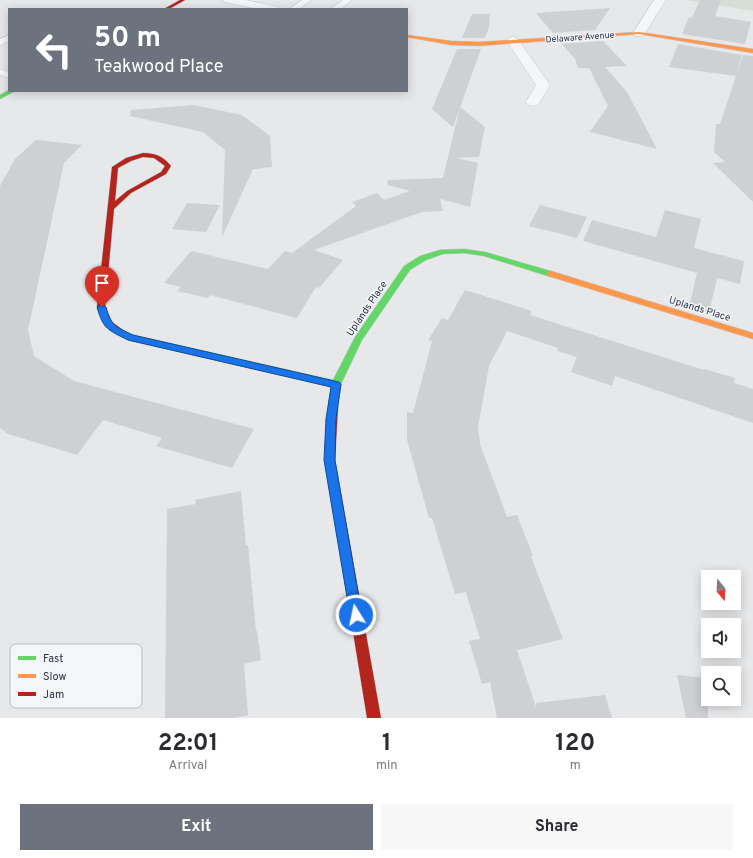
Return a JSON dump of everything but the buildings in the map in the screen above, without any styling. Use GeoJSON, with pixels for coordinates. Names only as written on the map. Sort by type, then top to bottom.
{"type":"FeatureCollection","features":[{"type":"Feature","properties":{"kind":"street"},"geometry":{"type":"LineString","coordinates":[[168,8],[182,0]]}},
{"type":"Feature","properties":{"kind":"street"},"geometry":{"type":"LineString","coordinates":[[229,0],[269,8]]}},
{"type":"Feature","properties":{"kind":"street"},"geometry":{"type":"LineString","coordinates":[[639,33],[660,0]]}},
{"type":"Feature","properties":{"kind":"street","name":"Delaware Avenue"},"geometry":{"type":"LineString","coordinates":[[408,36],[451,43],[478,44],[639,33],[753,51]]}},
{"type":"Feature","properties":{"kind":"street"},"geometry":{"type":"LineString","coordinates":[[513,41],[542,85],[533,102]]}},
{"type":"Feature","properties":{"kind":"street"},"geometry":{"type":"LineString","coordinates":[[112,207],[129,192],[164,173],[168,166],[166,160],[161,156],[143,155],[122,161],[115,167],[102,307],[105,321],[114,330],[131,338],[336,384]]}},
{"type":"Feature","properties":{"kind":"street","name":"Uplands Place"},"geometry":{"type":"LineString","coordinates":[[374,718],[330,460],[331,419],[336,384],[358,339],[407,268],[423,258],[443,252],[464,251],[485,254],[753,336]]}},
{"type":"Feature","properties":{"kind":"lane"},"geometry":{"type":"LineString","coordinates":[[295,8],[307,0]]}},
{"type":"Feature","properties":{"kind":"lane"},"geometry":{"type":"LineString","coordinates":[[336,8],[348,0]]}},
{"type":"Feature","properties":{"kind":"shaded area"},"geometry":{"type":"Polygon","coordinates":[[[685,0],[753,0],[753,11],[685,0]]]}},
{"type":"Feature","properties":{"kind":"traffic: fast"},"geometry":{"type":"LineString","coordinates":[[0,97],[10,92]]}},
{"type":"Feature","properties":{"kind":"traffic: fast"},"geometry":{"type":"LineString","coordinates":[[333,407],[336,384],[358,339],[407,268],[423,258],[443,252],[464,251],[485,254],[551,274]]}},
{"type":"Feature","properties":{"kind":"traffic: fast"},"geometry":{"type":"LineString","coordinates":[[123,334],[131,338],[336,384]]}},
{"type":"Feature","properties":{"kind":"traffic: slow"},"geometry":{"type":"LineString","coordinates":[[408,36],[451,43],[478,44],[639,33],[753,51]]}},
{"type":"Feature","properties":{"kind":"traffic: slow"},"geometry":{"type":"LineString","coordinates":[[551,274],[753,336]]}},
{"type":"Feature","properties":{"kind":"traffic: jam"},"geometry":{"type":"LineString","coordinates":[[168,8],[183,0]]}},
{"type":"Feature","properties":{"kind":"traffic: jam"},"geometry":{"type":"LineString","coordinates":[[112,207],[129,192],[164,173],[168,166],[163,160],[156,156],[143,155],[128,159],[115,167],[101,307],[108,324],[123,334]]}},
{"type":"Feature","properties":{"kind":"traffic: jam"},"geometry":{"type":"LineString","coordinates":[[333,407],[330,460],[374,718]]}},
{"type":"Feature","properties":{"kind":"route"},"geometry":{"type":"LineString","coordinates":[[102,307],[105,321],[114,330],[131,338],[336,384],[331,419],[330,460],[356,615]]}}]}
